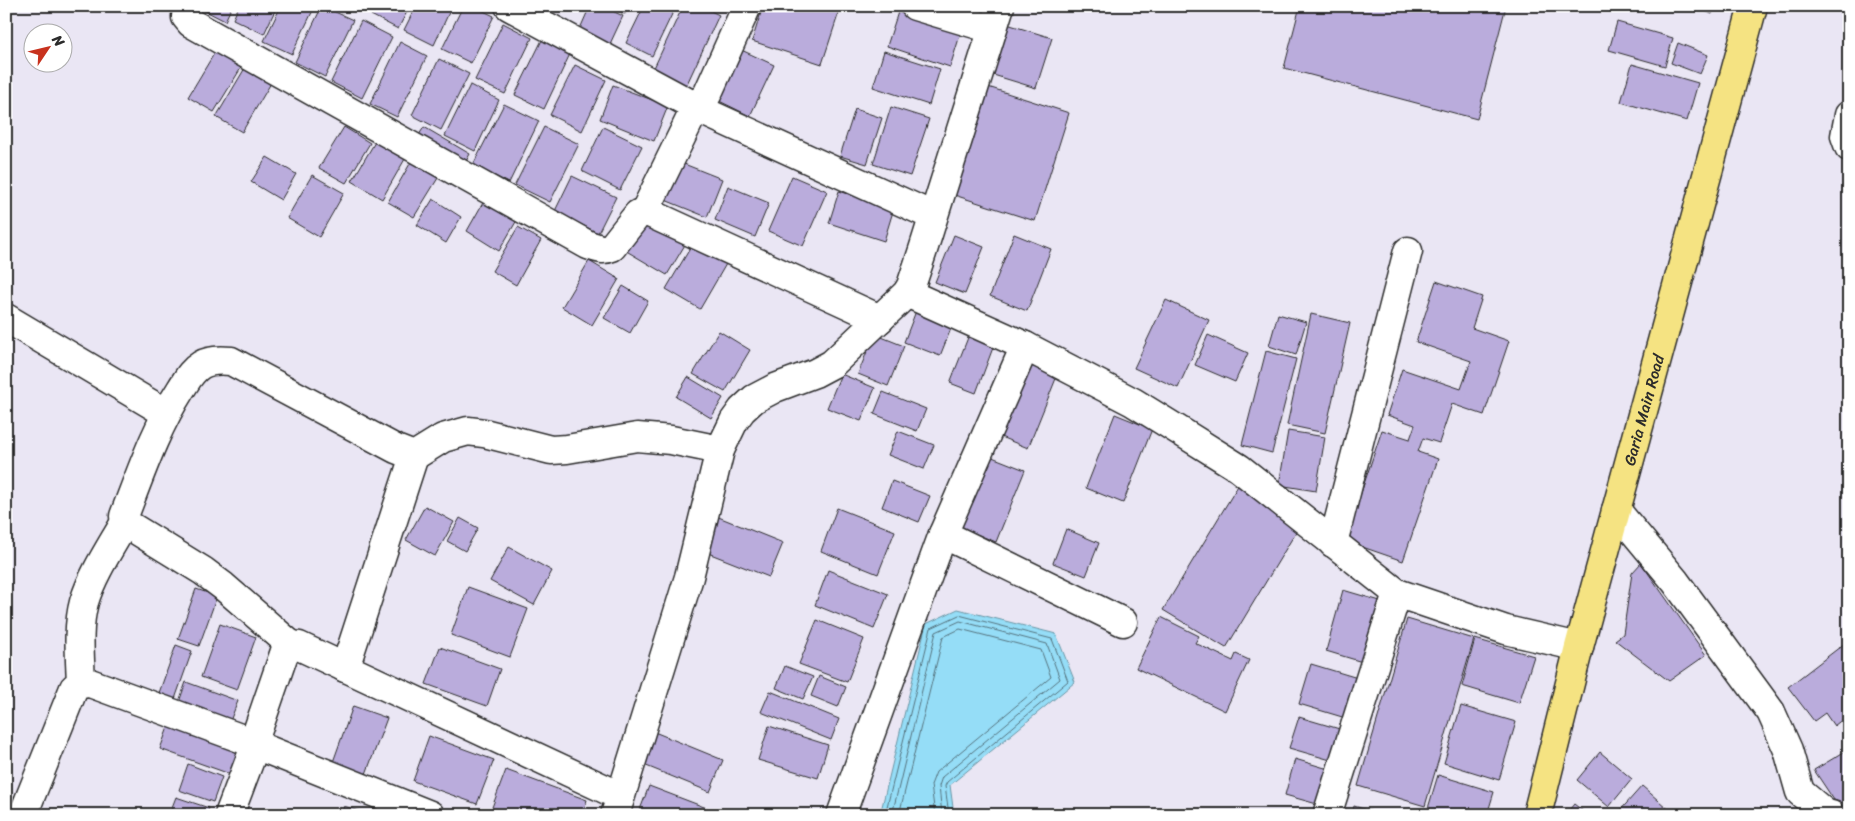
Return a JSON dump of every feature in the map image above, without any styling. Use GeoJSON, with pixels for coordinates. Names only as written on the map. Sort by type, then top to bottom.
{"type":"FeatureCollection","features":[{"type":"Feature","properties":{"kind":"main road","name":"Garia Main Road"},"geometry":{"type":"LineString","coordinates":[[1537,815],[1579,648],[1753,6]]}},
{"type":"Feature","properties":{"kind":"street"},"geometry":{"type":"LineString","coordinates":[[187,6],[186,17],[191,23],[588,245],[600,249],[612,247],[638,214],[645,211],[696,107],[707,95],[747,6]]}},
{"type":"Feature","properties":{"kind":"street"},"geometry":{"type":"LineString","coordinates":[[509,6],[696,107],[933,216]]}},
{"type":"Feature","properties":{"kind":"street"},"geometry":{"type":"LineString","coordinates":[[125,522],[210,576],[291,645],[299,646],[344,668],[618,805],[689,577],[720,450],[734,421],[754,399],[832,364],[907,293],[911,286],[996,17],[915,6]]}},
{"type":"Feature","properties":{"kind":"street"},"geometry":{"type":"LineString","coordinates":[[1849,114],[1845,136],[1849,147]]}},
{"type":"Feature","properties":{"kind":"street"},"geometry":{"type":"LineString","coordinates":[[645,211],[880,319]]}},
{"type":"Feature","properties":{"kind":"street"},"geometry":{"type":"LineString","coordinates":[[1333,543],[1408,251]]}},
{"type":"Feature","properties":{"kind":"street"},"geometry":{"type":"LineString","coordinates":[[907,293],[1025,346],[1133,402],[1239,468],[1397,593],[1506,630],[1579,648]]}},
{"type":"Feature","properties":{"kind":"street"},"geometry":{"type":"LineString","coordinates":[[6,318],[166,413]]}},
{"type":"Feature","properties":{"kind":"street"},"geometry":{"type":"LineString","coordinates":[[841,815],[943,534],[1025,346]]}},
{"type":"Feature","properties":{"kind":"street"},"geometry":{"type":"LineString","coordinates":[[81,683],[79,643],[84,603],[91,583],[125,522],[124,516],[166,413],[192,372],[202,364],[219,360],[231,361],[396,449],[414,456]]}},
{"type":"Feature","properties":{"kind":"street"},"geometry":{"type":"LineString","coordinates":[[344,668],[414,456],[443,438],[468,431],[484,433],[551,450],[566,450],[637,437],[671,440],[720,450]]}},
{"type":"Feature","properties":{"kind":"street"},"geometry":{"type":"LineString","coordinates":[[1616,510],[1675,581],[1771,712],[1788,750],[1800,792],[1826,814],[1831,815]]}},
{"type":"Feature","properties":{"kind":"street"},"geometry":{"type":"LineString","coordinates":[[943,534],[1123,622]]}},
{"type":"Feature","properties":{"kind":"street"},"geometry":{"type":"LineString","coordinates":[[1327,815],[1397,593]]}},
{"type":"Feature","properties":{"kind":"street"},"geometry":{"type":"LineString","coordinates":[[228,815],[254,749],[253,744],[285,651],[291,645]]}},
{"type":"Feature","properties":{"kind":"street"},"geometry":{"type":"LineString","coordinates":[[23,815],[74,688],[81,683],[90,683],[246,740],[430,815]]}},
{"type":"Feature","properties":{"kind":"water"},"geometry":{"type":"Polygon","coordinates":[[[958,609],[1056,634],[1075,682],[950,785],[954,815],[880,815],[926,624],[958,609]]]}},
{"type":"Feature","properties":{"kind":"building"},"geometry":{"type":"Polygon","coordinates":[[[196,6],[232,6],[225,21],[196,6]]]}},
{"type":"Feature","properties":{"kind":"building"},"geometry":{"type":"Polygon","coordinates":[[[239,6],[277,6],[264,34],[233,19],[239,6]]]}},
{"type":"Feature","properties":{"kind":"building"},"geometry":{"type":"Polygon","coordinates":[[[281,6],[315,6],[292,54],[264,41],[281,6]]]}},
{"type":"Feature","properties":{"kind":"building"},"geometry":{"type":"Polygon","coordinates":[[[322,6],[353,20],[325,77],[295,62],[322,6]]]}},
{"type":"Feature","properties":{"kind":"building"},"geometry":{"type":"Polygon","coordinates":[[[375,6],[410,6],[398,29],[371,15],[375,6]]]}},
{"type":"Feature","properties":{"kind":"building"},"geometry":{"type":"Polygon","coordinates":[[[416,6],[452,6],[434,45],[404,30],[416,6]]]}},
{"type":"Feature","properties":{"kind":"building"},"geometry":{"type":"Polygon","coordinates":[[[463,6],[473,6],[494,16],[471,63],[442,49],[463,6]]]}},
{"type":"Feature","properties":{"kind":"building"},"geometry":{"type":"Polygon","coordinates":[[[590,6],[602,6],[623,16],[609,46],[579,31],[590,6]]]}},
{"type":"Feature","properties":{"kind":"building"},"geometry":{"type":"Polygon","coordinates":[[[610,6],[628,6],[625,14],[610,6]]]}},
{"type":"Feature","properties":{"kind":"building"},"geometry":{"type":"Polygon","coordinates":[[[644,6],[665,6],[674,10],[652,56],[626,43],[644,6]]]}},
{"type":"Feature","properties":{"kind":"building"},"geometry":{"type":"Polygon","coordinates":[[[683,6],[701,6],[719,15],[686,86],[653,70],[683,6]]]}},
{"type":"Feature","properties":{"kind":"building"},"geometry":{"type":"Polygon","coordinates":[[[763,6],[841,6],[822,64],[752,41],[763,6]]]}},
{"type":"Feature","properties":{"kind":"building"},"geometry":{"type":"Polygon","coordinates":[[[1300,6],[1506,6],[1477,119],[1284,68],[1300,6]]]}},
{"type":"Feature","properties":{"kind":"building"},"geometry":{"type":"Polygon","coordinates":[[[1692,6],[1715,6],[1712,14],[1692,6]]]}},
{"type":"Feature","properties":{"kind":"building"},"geometry":{"type":"Polygon","coordinates":[[[898,12],[961,32],[950,67],[887,46],[898,12]]]}},
{"type":"Feature","properties":{"kind":"building"},"geometry":{"type":"Polygon","coordinates":[[[361,21],[392,37],[362,98],[331,82],[361,21]]]}},
{"type":"Feature","properties":{"kind":"building"},"geometry":{"type":"Polygon","coordinates":[[[1617,22],[1673,38],[1665,66],[1609,50],[1617,22]]]}},
{"type":"Feature","properties":{"kind":"building"},"geometry":{"type":"Polygon","coordinates":[[[503,23],[532,38],[505,94],[475,80],[503,23]]]}},
{"type":"Feature","properties":{"kind":"building"},"geometry":{"type":"Polygon","coordinates":[[[1007,24],[1052,38],[1036,88],[990,74],[1007,24]]]}},
{"type":"Feature","properties":{"kind":"building"},"geometry":{"type":"Polygon","coordinates":[[[542,40],[570,54],[544,109],[515,95],[542,40]]]}},
{"type":"Feature","properties":{"kind":"building"},"geometry":{"type":"Polygon","coordinates":[[[400,42],[427,56],[397,117],[370,104],[400,42]]]}},
{"type":"Feature","properties":{"kind":"building"},"geometry":{"type":"Polygon","coordinates":[[[1678,43],[1708,55],[1700,74],[1671,63],[1678,43]]]}},
{"type":"Feature","properties":{"kind":"building"},"geometry":{"type":"Polygon","coordinates":[[[737,48],[774,65],[750,116],[713,98],[737,48]]]}},
{"type":"Feature","properties":{"kind":"building"},"geometry":{"type":"Polygon","coordinates":[[[884,51],[940,69],[929,105],[873,87],[884,51]]]}},
{"type":"Feature","properties":{"kind":"building"},"geometry":{"type":"Polygon","coordinates":[[[215,52],[241,68],[214,112],[188,97],[215,52]]]}},
{"type":"Feature","properties":{"kind":"building"},"geometry":{"type":"Polygon","coordinates":[[[439,59],[469,74],[441,130],[412,115],[439,59]]]}},
{"type":"Feature","properties":{"kind":"building"},"geometry":{"type":"Polygon","coordinates":[[[1632,64],[1698,83],[1687,121],[1621,102],[1632,64]]]}},
{"type":"Feature","properties":{"kind":"building"},"geometry":{"type":"Polygon","coordinates":[[[575,65],[606,80],[582,131],[550,115],[575,65]]]}},
{"type":"Feature","properties":{"kind":"building"},"geometry":{"type":"Polygon","coordinates":[[[245,68],[271,83],[242,132],[216,117],[245,68]]]}},
{"type":"Feature","properties":{"kind":"building"},"geometry":{"type":"Polygon","coordinates":[[[470,85],[499,100],[475,151],[445,136],[470,85]]]}},
{"type":"Feature","properties":{"kind":"building"},"geometry":{"type":"Polygon","coordinates":[[[613,85],[668,106],[654,141],[600,119],[613,85]]]}},
{"type":"Feature","properties":{"kind":"building"},"geometry":{"type":"Polygon","coordinates":[[[985,86],[1069,113],[1035,221],[951,194],[985,86]]]}},
{"type":"Feature","properties":{"kind":"building"},"geometry":{"type":"Polygon","coordinates":[[[504,104],[539,121],[509,183],[473,165],[504,104]]]}},
{"type":"Feature","properties":{"kind":"building"},"geometry":{"type":"Polygon","coordinates":[[[891,107],[929,119],[910,176],[873,164],[891,107]]]}},
{"type":"Feature","properties":{"kind":"building"},"geometry":{"type":"Polygon","coordinates":[[[855,109],[882,118],[867,164],[840,156],[855,109]]]}},
{"type":"Feature","properties":{"kind":"building"},"geometry":{"type":"Polygon","coordinates":[[[344,127],[370,143],[346,183],[319,168],[344,127]]]}},
{"type":"Feature","properties":{"kind":"building"},"geometry":{"type":"Polygon","coordinates":[[[424,127],[470,154],[461,170],[414,143],[424,127]]]}},
{"type":"Feature","properties":{"kind":"building"},"geometry":{"type":"Polygon","coordinates":[[[544,127],[579,144],[550,202],[515,185],[544,127]]]}},
{"type":"Feature","properties":{"kind":"building"},"geometry":{"type":"Polygon","coordinates":[[[603,127],[642,146],[620,190],[582,171],[603,127]]]}},
{"type":"Feature","properties":{"kind":"building"},"geometry":{"type":"Polygon","coordinates":[[[375,142],[405,159],[382,199],[352,181],[375,142]]]}},
{"type":"Feature","properties":{"kind":"building"},"geometry":{"type":"Polygon","coordinates":[[[267,157],[296,174],[281,200],[251,182],[267,157]]]}},
{"type":"Feature","properties":{"kind":"building"},"geometry":{"type":"Polygon","coordinates":[[[411,162],[438,178],[414,217],[388,202],[411,162]]]}},
{"type":"Feature","properties":{"kind":"building"},"geometry":{"type":"Polygon","coordinates":[[[679,162],[722,179],[707,217],[665,200],[679,162]]]}},
{"type":"Feature","properties":{"kind":"building"},"geometry":{"type":"Polygon","coordinates":[[[312,175],[344,193],[319,237],[287,218],[312,175]]]}},
{"type":"Feature","properties":{"kind":"building"},"geometry":{"type":"Polygon","coordinates":[[[572,176],[616,197],[598,233],[555,211],[572,176]]]}},
{"type":"Feature","properties":{"kind":"building"},"geometry":{"type":"Polygon","coordinates":[[[792,176],[827,191],[803,246],[768,231],[792,176]]]}},
{"type":"Feature","properties":{"kind":"building"},"geometry":{"type":"Polygon","coordinates":[[[728,186],[769,203],[755,237],[715,220],[728,186]]]}},
{"type":"Feature","properties":{"kind":"building"},"geometry":{"type":"Polygon","coordinates":[[[839,191],[894,208],[884,241],[829,223],[839,191]]]}},
{"type":"Feature","properties":{"kind":"building"},"geometry":{"type":"Polygon","coordinates":[[[433,199],[461,217],[446,243],[417,225],[433,199]]]}},
{"type":"Feature","properties":{"kind":"building"},"geometry":{"type":"Polygon","coordinates":[[[484,201],[517,220],[499,251],[467,231],[484,201]]]}},
{"type":"Feature","properties":{"kind":"building"},"geometry":{"type":"Polygon","coordinates":[[[641,217],[686,243],[667,275],[623,249],[641,217]]]}},
{"type":"Feature","properties":{"kind":"building"},"geometry":{"type":"Polygon","coordinates":[[[518,227],[541,240],[516,285],[492,271],[518,227]]]}},
{"type":"Feature","properties":{"kind":"building"},"geometry":{"type":"Polygon","coordinates":[[[1014,234],[1051,249],[1027,311],[990,296],[1014,234]]]}},
{"type":"Feature","properties":{"kind":"building"},"geometry":{"type":"Polygon","coordinates":[[[954,235],[984,247],[965,294],[935,282],[954,235]]]}},
{"type":"Feature","properties":{"kind":"building"},"geometry":{"type":"Polygon","coordinates":[[[692,245],[726,264],[700,309],[666,289],[692,245]]]}},
{"type":"Feature","properties":{"kind":"building"},"geometry":{"type":"Polygon","coordinates":[[[589,261],[619,279],[592,325],[562,307],[589,261]]]}},
{"type":"Feature","properties":{"kind":"building"},"geometry":{"type":"Polygon","coordinates":[[[1436,281],[1482,297],[1472,328],[1509,341],[1484,415],[1452,404],[1439,443],[1423,438],[1418,452],[1438,459],[1403,561],[1345,541],[1382,430],[1410,439],[1415,425],[1387,415],[1402,369],[1461,389],[1471,361],[1416,342],[1436,281]]]}},
{"type":"Feature","properties":{"kind":"building"},"geometry":{"type":"Polygon","coordinates":[[[623,286],[648,301],[630,333],[604,318],[623,286]]]}},
{"type":"Feature","properties":{"kind":"building"},"geometry":{"type":"Polygon","coordinates":[[[1166,300],[1209,320],[1178,388],[1134,368],[1166,300]]]}},
{"type":"Feature","properties":{"kind":"building"},"geometry":{"type":"Polygon","coordinates":[[[916,311],[952,326],[940,356],[904,342],[916,311]]]}},
{"type":"Feature","properties":{"kind":"building"},"geometry":{"type":"Polygon","coordinates":[[[1278,314],[1306,322],[1296,355],[1269,346],[1278,314]]]}},
{"type":"Feature","properties":{"kind":"building"},"geometry":{"type":"Polygon","coordinates":[[[1311,314],[1350,323],[1325,433],[1287,425],[1311,314]]]}},
{"type":"Feature","properties":{"kind":"building"},"geometry":{"type":"Polygon","coordinates":[[[719,331],[750,350],[725,392],[693,374],[719,331]]]}},
{"type":"Feature","properties":{"kind":"building"},"geometry":{"type":"Polygon","coordinates":[[[874,334],[904,346],[888,386],[858,374],[874,334]]]}},
{"type":"Feature","properties":{"kind":"building"},"geometry":{"type":"Polygon","coordinates":[[[969,335],[994,345],[976,393],[950,383],[969,335]]]}},
{"type":"Feature","properties":{"kind":"building"},"geometry":{"type":"Polygon","coordinates":[[[1208,335],[1248,353],[1235,382],[1195,365],[1208,335]]]}},
{"type":"Feature","properties":{"kind":"building"},"geometry":{"type":"Polygon","coordinates":[[[1266,351],[1296,359],[1272,453],[1242,445],[1266,351]]]}},
{"type":"Feature","properties":{"kind":"building"},"geometry":{"type":"Polygon","coordinates":[[[1021,362],[1057,376],[1028,448],[993,434],[1021,362]]]}},
{"type":"Feature","properties":{"kind":"building"},"geometry":{"type":"Polygon","coordinates":[[[841,374],[875,388],[861,421],[827,408],[841,374]]]}},
{"type":"Feature","properties":{"kind":"building"},"geometry":{"type":"Polygon","coordinates":[[[688,377],[723,398],[711,418],[676,397],[688,377]]]}},
{"type":"Feature","properties":{"kind":"building"},"geometry":{"type":"Polygon","coordinates":[[[883,392],[926,409],[917,431],[874,414],[883,392]]]}},
{"type":"Feature","properties":{"kind":"building"},"geometry":{"type":"Polygon","coordinates":[[[1115,414],[1152,429],[1123,503],[1086,488],[1115,414]]]}},
{"type":"Feature","properties":{"kind":"building"},"geometry":{"type":"Polygon","coordinates":[[[898,431],[934,445],[924,469],[888,455],[898,431]]]}},
{"type":"Feature","properties":{"kind":"building"},"geometry":{"type":"Polygon","coordinates":[[[1288,431],[1325,437],[1316,491],[1279,485],[1288,431]]]}},
{"type":"Feature","properties":{"kind":"building"},"geometry":{"type":"Polygon","coordinates":[[[982,453],[1025,470],[996,542],[954,525],[982,453]]]}},
{"type":"Feature","properties":{"kind":"building"},"geometry":{"type":"Polygon","coordinates":[[[892,481],[930,496],[919,522],[882,507],[892,481]]]}},
{"type":"Feature","properties":{"kind":"building"},"geometry":{"type":"Polygon","coordinates":[[[1239,484],[1302,522],[1226,648],[1163,610],[1239,484]]]}},
{"type":"Feature","properties":{"kind":"building"},"geometry":{"type":"Polygon","coordinates":[[[425,506],[454,522],[435,556],[406,540],[425,506]]]}},
{"type":"Feature","properties":{"kind":"building"},"geometry":{"type":"Polygon","coordinates":[[[837,508],[895,531],[878,574],[821,551],[837,508]]]}},
{"type":"Feature","properties":{"kind":"building"},"geometry":{"type":"Polygon","coordinates":[[[716,516],[783,543],[769,577],[703,551],[716,516]]]}},
{"type":"Feature","properties":{"kind":"building"},"geometry":{"type":"Polygon","coordinates":[[[460,518],[478,528],[465,551],[447,541],[460,518]]]}},
{"type":"Feature","properties":{"kind":"building"},"geometry":{"type":"Polygon","coordinates":[[[1066,529],[1099,543],[1086,576],[1053,563],[1066,529]]]}},
{"type":"Feature","properties":{"kind":"building"},"geometry":{"type":"Polygon","coordinates":[[[509,547],[552,571],[534,605],[490,581],[509,547]]]}},
{"type":"Feature","properties":{"kind":"building"},"geometry":{"type":"Polygon","coordinates":[[[1641,563],[1706,655],[1669,681],[1615,640],[1623,634],[1632,573],[1641,563]]]}},
{"type":"Feature","properties":{"kind":"building"},"geometry":{"type":"Polygon","coordinates":[[[828,570],[888,594],[874,629],[815,605],[828,570]]]}},
{"type":"Feature","properties":{"kind":"building"},"geometry":{"type":"Polygon","coordinates":[[[468,587],[528,609],[510,657],[451,635],[468,587]]]}},
{"type":"Feature","properties":{"kind":"building"},"geometry":{"type":"Polygon","coordinates":[[[196,589],[217,596],[199,646],[178,639],[196,589]]]}},
{"type":"Feature","properties":{"kind":"building"},"geometry":{"type":"Polygon","coordinates":[[[1343,590],[1387,603],[1369,664],[1326,651],[1343,590]]]}},
{"type":"Feature","properties":{"kind":"building"},"geometry":{"type":"Polygon","coordinates":[[[1161,617],[1199,636],[1195,643],[1233,661],[1236,654],[1249,660],[1225,711],[1136,668],[1161,617]]]}},
{"type":"Feature","properties":{"kind":"building"},"geometry":{"type":"Polygon","coordinates":[[[1407,619],[1474,639],[1425,806],[1358,786],[1407,619]]]}},
{"type":"Feature","properties":{"kind":"building"},"geometry":{"type":"Polygon","coordinates":[[[817,620],[864,639],[847,682],[799,664],[817,620]]]}},
{"type":"Feature","properties":{"kind":"building"},"geometry":{"type":"Polygon","coordinates":[[[220,624],[256,637],[237,690],[201,677],[220,624]]]}},
{"type":"Feature","properties":{"kind":"building"},"geometry":{"type":"Polygon","coordinates":[[[1475,639],[1534,656],[1519,703],[1462,686],[1475,639]]]}},
{"type":"Feature","properties":{"kind":"building"},"geometry":{"type":"Polygon","coordinates":[[[1849,640],[1849,714],[1834,726],[1825,713],[1814,721],[1788,687],[1849,640]]]}},
{"type":"Feature","properties":{"kind":"building"},"geometry":{"type":"Polygon","coordinates":[[[176,645],[192,651],[175,699],[159,693],[176,645]]]}},
{"type":"Feature","properties":{"kind":"building"},"geometry":{"type":"Polygon","coordinates":[[[440,647],[500,669],[487,706],[426,684],[440,647]]]}},
{"type":"Feature","properties":{"kind":"building"},"geometry":{"type":"Polygon","coordinates":[[[1311,664],[1361,679],[1349,719],[1299,704],[1311,664]]]}},
{"type":"Feature","properties":{"kind":"building"},"geometry":{"type":"Polygon","coordinates":[[[785,666],[813,677],[803,699],[776,688],[785,666]]]}},
{"type":"Feature","properties":{"kind":"building"},"geometry":{"type":"Polygon","coordinates":[[[819,676],[846,687],[838,707],[811,696],[819,676]]]}},
{"type":"Feature","properties":{"kind":"building"},"geometry":{"type":"Polygon","coordinates":[[[186,682],[238,701],[230,721],[179,702],[186,682]]]}},
{"type":"Feature","properties":{"kind":"building"},"geometry":{"type":"Polygon","coordinates":[[[770,691],[839,719],[831,740],[761,712],[770,691]]]}},
{"type":"Feature","properties":{"kind":"building"},"geometry":{"type":"Polygon","coordinates":[[[353,706],[387,718],[366,774],[333,762],[353,706]]]}},
{"type":"Feature","properties":{"kind":"building"},"geometry":{"type":"Polygon","coordinates":[[[1461,706],[1516,722],[1499,780],[1444,763],[1461,706]]]}},
{"type":"Feature","properties":{"kind":"building"},"geometry":{"type":"Polygon","coordinates":[[[1299,717],[1343,730],[1334,761],[1289,748],[1299,717]]]}},
{"type":"Feature","properties":{"kind":"building"},"geometry":{"type":"Polygon","coordinates":[[[170,722],[240,747],[230,774],[160,749],[170,722]]]}},
{"type":"Feature","properties":{"kind":"building"},"geometry":{"type":"Polygon","coordinates":[[[769,726],[828,745],[818,778],[758,760],[769,726]]]}},
{"type":"Feature","properties":{"kind":"building"},"geometry":{"type":"Polygon","coordinates":[[[652,731],[723,760],[710,792],[639,763],[652,731]]]}},
{"type":"Feature","properties":{"kind":"building"},"geometry":{"type":"Polygon","coordinates":[[[429,736],[494,760],[477,804],[413,781],[429,736]]]}},
{"type":"Feature","properties":{"kind":"building"},"geometry":{"type":"Polygon","coordinates":[[[1849,749],[1849,803],[1847,804],[1834,800],[1814,770],[1849,749]]]}},
{"type":"Feature","properties":{"kind":"building"},"geometry":{"type":"Polygon","coordinates":[[[1600,752],[1632,779],[1609,807],[1577,780],[1600,752]]]}},
{"type":"Feature","properties":{"kind":"building"},"geometry":{"type":"Polygon","coordinates":[[[1295,759],[1335,771],[1324,806],[1285,795],[1295,759]]]}},
{"type":"Feature","properties":{"kind":"building"},"geometry":{"type":"Polygon","coordinates":[[[188,764],[222,777],[213,802],[179,790],[188,764]]]}},
{"type":"Feature","properties":{"kind":"building"},"geometry":{"type":"Polygon","coordinates":[[[506,770],[587,800],[582,815],[503,815],[491,810],[506,770]]]}},
{"type":"Feature","properties":{"kind":"building"},"geometry":{"type":"Polygon","coordinates":[[[1438,775],[1494,792],[1487,815],[1426,815],[1438,775]]]}},
{"type":"Feature","properties":{"kind":"building"},"geometry":{"type":"Polygon","coordinates":[[[649,786],[712,810],[710,815],[638,815],[649,786]]]}},
{"type":"Feature","properties":{"kind":"building"},"geometry":{"type":"Polygon","coordinates":[[[1642,786],[1675,815],[1619,815],[1618,813],[1642,786]]]}},
{"type":"Feature","properties":{"kind":"building"},"geometry":{"type":"Polygon","coordinates":[[[176,797],[209,808],[206,815],[169,815],[176,797]]]}},
{"type":"Feature","properties":{"kind":"building"},"geometry":{"type":"Polygon","coordinates":[[[1574,804],[1588,815],[1565,815],[1574,804]]]}},
{"type":"Feature","properties":{"kind":"building"},"geometry":{"type":"Polygon","coordinates":[[[344,806],[370,815],[341,815],[344,806]]]}},
{"type":"Feature","properties":{"kind":"building"},"geometry":{"type":"Polygon","coordinates":[[[1354,806],[1383,815],[1352,815],[1354,806]]]}}]}
